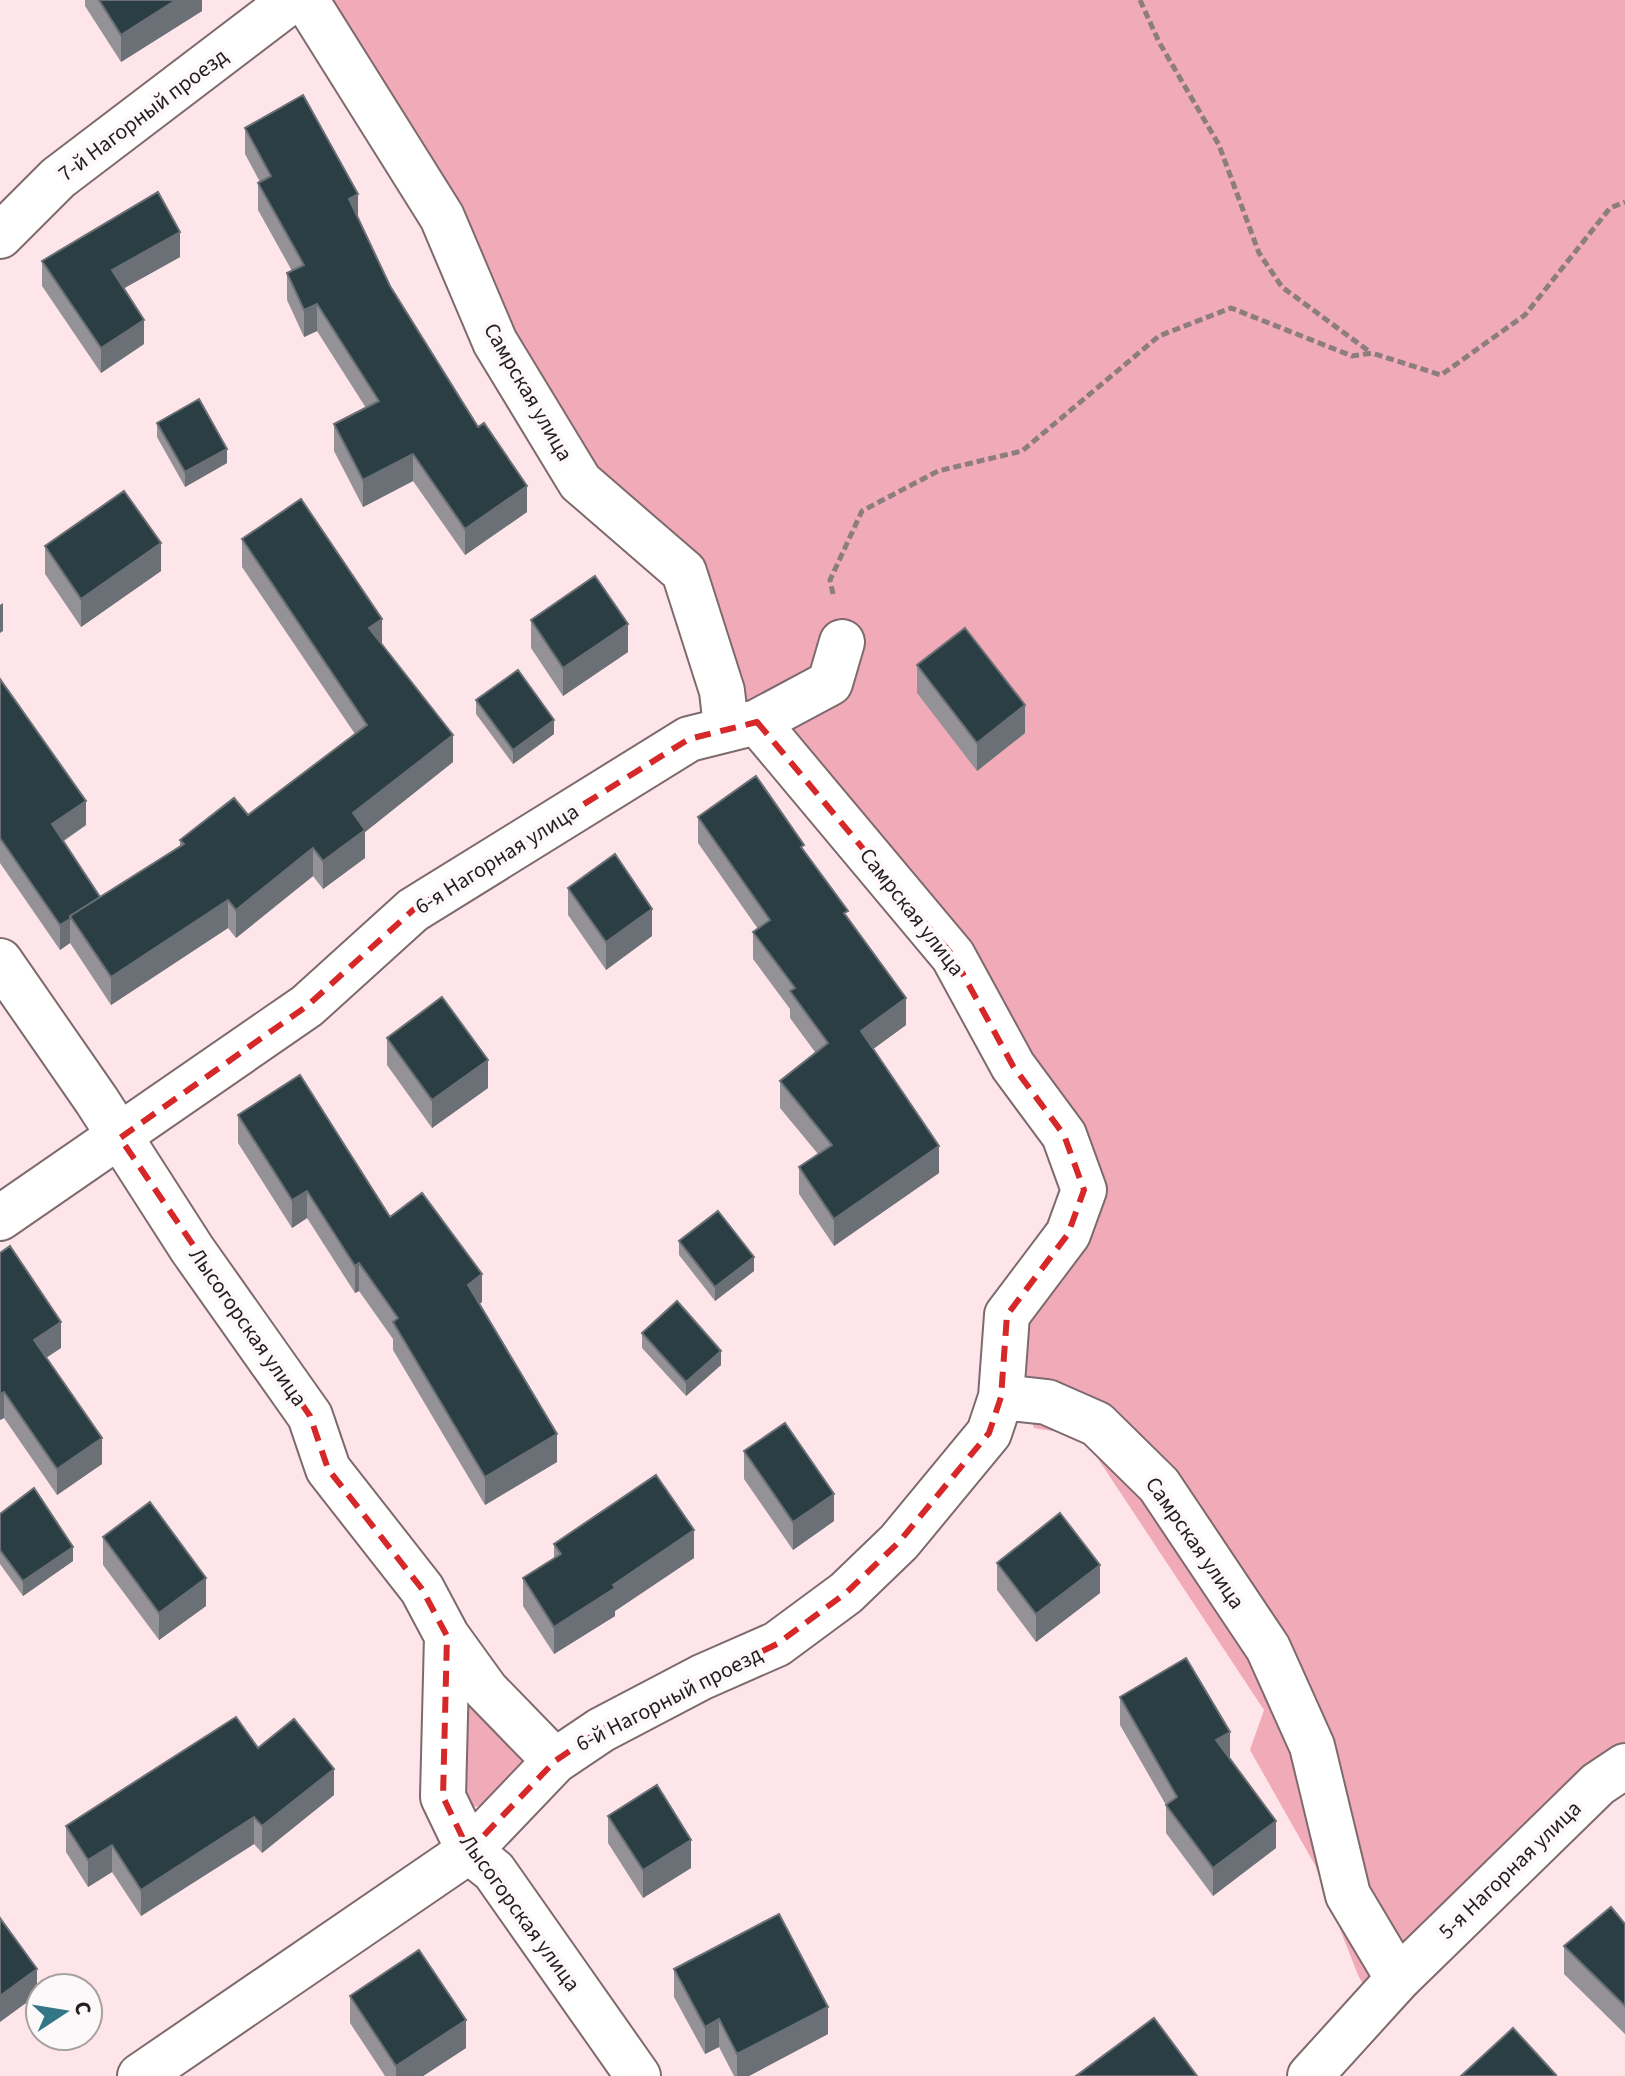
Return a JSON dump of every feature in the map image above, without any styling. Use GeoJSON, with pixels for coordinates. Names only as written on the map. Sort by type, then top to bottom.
{"type":"FeatureCollection","features":[{"type":"Feature","properties":{"kind":"street","name":"7-й Нагорный проезд"},"geometry":{"type":"LineString","coordinates":[[0,236],[58,178],[292,0]]}},
{"type":"Feature","properties":{"kind":"street","name":"Самрская улица"},"geometry":{"type":"LineString","coordinates":[[306,0],[442,217],[495,342],[580,482],[684,572],[722,691],[742,724],[953,956],[1013,1066],[1064,1135],[1084,1190],[1068,1234],[1007,1315],[1001,1397],[1047,1402],[1097,1424],[1159,1485],[1268,1648],[1312,1746],[1348,1895],[1398,1979]]}},
{"type":"Feature","properties":{"kind":"street","name":"6-я Нагорная улица"},"geometry":{"type":"LineString","coordinates":[[0,1218],[307,1006],[413,910],[689,739],[742,724],[830,683],[842,642]]}},
{"type":"Feature","properties":{"kind":"street","name":"Лысогорская улица"},"geometry":{"type":"LineString","coordinates":[[0,961],[192,1249],[310,1416],[328,1469],[422,1589],[447,1636],[443,1797],[469,1851],[494,1871],[638,2076]]}},
{"type":"Feature","properties":{"kind":"street","name":"6-й Нагорный проезд"},"geometry":{"type":"LineString","coordinates":[[140,2076],[469,1851],[555,1761],[601,1730],[702,1677],[777,1644],[846,1593],[899,1542],[989,1433],[1001,1397]]}},
{"type":"Feature","properties":{"kind":"street"},"geometry":{"type":"LineString","coordinates":[[447,1636],[486,1690],[555,1761]]}},
{"type":"Feature","properties":{"kind":"street","name":"5-я Нагорная улица"},"geometry":{"type":"LineString","coordinates":[[1310,2076],[1398,1979],[1598,1784],[1625,1766]]}},
{"type":"Feature","properties":{"kind":"path"},"geometry":{"type":"LineString","coordinates":[[1140,0],[1159,42],[1219,145],[1259,253],[1282,287],[1372,353],[1441,375],[1525,315],[1610,208],[1625,202]]}},
{"type":"Feature","properties":{"kind":"path"},"geometry":{"type":"LineString","coordinates":[[842,642],[830,580],[862,511],[938,471],[1022,451],[1159,336],[1231,308],[1352,356],[1372,353]]}},
{"type":"Feature","properties":{"kind":"highlighted area"},"geometry":{"type":"Polygon","coordinates":[[[757,722],[953,956],[1013,1066],[1064,1135],[1084,1190],[1068,1234],[1007,1315],[1001,1397],[989,1433],[899,1542],[846,1593],[777,1644],[601,1730],[555,1761],[469,1851],[443,1797],[447,1636],[422,1589],[328,1469],[310,1416],[120,1138],[307,1006],[413,910],[689,739],[757,722]]]}},
{"type":"Feature","properties":{"kind":"shaded area"},"geometry":{"type":"Polygon","coordinates":[[[321,0],[1625,0],[1625,1782],[1605,1795],[1386,2027],[1358,1975],[1315,1865],[1250,1750],[1264,1710],[1083,1436],[1034,1428],[1015,1371],[1022,1318],[1077,1242],[1072,1133],[734,698],[692,563],[588,473],[321,0]]]}},
{"type":"Feature","properties":{"kind":"shaded area"},"geometry":{"type":"Polygon","coordinates":[[[458,1689],[518,1741],[524,1761],[483,1806],[468,1807],[457,1795],[458,1689]]]}},
{"type":"Feature","properties":{"kind":"building"},"geometry":{"type":"Polygon","coordinates":[[[99,0],[176,0],[121,35],[99,0]]]}},
{"type":"Feature","properties":{"kind":"building"},"geometry":{"type":"Polygon","coordinates":[[[303,95],[358,194],[349,199],[390,286],[478,427],[484,423],[527,486],[465,529],[413,454],[363,480],[334,424],[379,401],[317,304],[304,310],[287,273],[304,265],[258,183],[271,176],[245,128],[303,95]]]}},
{"type":"Feature","properties":{"kind":"building"},"geometry":{"type":"Polygon","coordinates":[[[158,192],[180,232],[112,270],[144,320],[101,348],[42,261],[158,192]]]}},
{"type":"Feature","properties":{"kind":"building"},"geometry":{"type":"Polygon","coordinates":[[[199,399],[227,449],[185,472],[157,423],[199,399]]]}},
{"type":"Feature","properties":{"kind":"building"},"geometry":{"type":"Polygon","coordinates":[[[124,491],[161,543],[81,599],[45,546],[124,491]]]}},
{"type":"Feature","properties":{"kind":"building"},"geometry":{"type":"Polygon","coordinates":[[[301,499],[382,619],[369,628],[453,735],[353,813],[365,830],[323,861],[313,848],[236,910],[228,900],[111,977],[70,916],[184,844],[180,840],[234,798],[248,815],[367,725],[242,539],[301,499]]]}},
{"type":"Feature","properties":{"kind":"building"},"geometry":{"type":"Polygon","coordinates":[[[595,576],[628,624],[563,668],[531,620],[595,576]]]}},
{"type":"Feature","properties":{"kind":"building"},"geometry":{"type":"Polygon","coordinates":[[[965,628],[1025,705],[977,743],[917,665],[965,628]]]}},
{"type":"Feature","properties":{"kind":"building"},"geometry":{"type":"Polygon","coordinates":[[[518,670],[554,720],[513,750],[476,700],[518,670]]]}},
{"type":"Feature","properties":{"kind":"building"},"geometry":{"type":"Polygon","coordinates":[[[0,679],[86,801],[52,824],[100,897],[60,925],[0,838],[0,679]]]}},
{"type":"Feature","properties":{"kind":"building"},"geometry":{"type":"Polygon","coordinates":[[[756,776],[804,845],[801,847],[848,911],[844,913],[906,998],[861,1031],[939,1146],[834,1219],[799,1167],[832,1145],[780,1081],[828,1043],[790,991],[795,988],[753,932],[770,920],[698,817],[756,776]]]}},
{"type":"Feature","properties":{"kind":"building"},"geometry":{"type":"Polygon","coordinates":[[[615,854],[652,909],[606,942],[568,888],[615,854]]]}},
{"type":"Feature","properties":{"kind":"building"},"geometry":{"type":"Polygon","coordinates":[[[442,997],[488,1060],[432,1100],[387,1038],[442,997]]]}},
{"type":"Feature","properties":{"kind":"building"},"geometry":{"type":"Polygon","coordinates":[[[300,1075],[390,1217],[422,1193],[482,1274],[468,1285],[557,1434],[485,1477],[393,1322],[398,1318],[359,1263],[355,1266],[307,1191],[292,1200],[238,1115],[300,1075]]]}},
{"type":"Feature","properties":{"kind":"building"},"geometry":{"type":"Polygon","coordinates":[[[718,1211],[754,1257],[715,1287],[679,1241],[718,1211]]]}},
{"type":"Feature","properties":{"kind":"building"},"geometry":{"type":"Polygon","coordinates":[[[10,1246],[61,1322],[34,1340],[102,1438],[57,1469],[4,1392],[0,1394],[0,1253],[10,1246]]]}},
{"type":"Feature","properties":{"kind":"building"},"geometry":{"type":"Polygon","coordinates":[[[677,1301],[721,1351],[686,1382],[642,1333],[677,1301]]]}},
{"type":"Feature","properties":{"kind":"building"},"geometry":{"type":"Polygon","coordinates":[[[785,1423],[834,1494],[793,1522],[744,1451],[785,1423]]]}},
{"type":"Feature","properties":{"kind":"building"},"geometry":{"type":"Polygon","coordinates":[[[656,1475],[694,1530],[613,1585],[615,1588],[554,1627],[523,1578],[561,1554],[554,1544],[656,1475]]]}},
{"type":"Feature","properties":{"kind":"building"},"geometry":{"type":"Polygon","coordinates":[[[34,1488],[73,1547],[23,1581],[0,1550],[0,1514],[34,1488]]]}},
{"type":"Feature","properties":{"kind":"building"},"geometry":{"type":"Polygon","coordinates":[[[150,1502],[206,1578],[159,1613],[103,1537],[150,1502]]]}},
{"type":"Feature","properties":{"kind":"building"},"geometry":{"type":"Polygon","coordinates":[[[1060,1513],[1100,1565],[1036,1614],[997,1563],[1060,1513]]]}},
{"type":"Feature","properties":{"kind":"building"},"geometry":{"type":"Polygon","coordinates":[[[1186,1658],[1230,1732],[1216,1740],[1276,1821],[1213,1868],[1166,1805],[1177,1797],[1120,1697],[1186,1658]]]}},
{"type":"Feature","properties":{"kind":"building"},"geometry":{"type":"Polygon","coordinates":[[[236,1717],[258,1748],[294,1719],[334,1769],[262,1826],[254,1817],[141,1890],[112,1845],[88,1860],[66,1826],[236,1717]]]}},
{"type":"Feature","properties":{"kind":"building"},"geometry":{"type":"Polygon","coordinates":[[[657,1785],[691,1840],[643,1870],[608,1816],[657,1785]]]}},
{"type":"Feature","properties":{"kind":"building"},"geometry":{"type":"Polygon","coordinates":[[[1611,1907],[1625,1924],[1625,2006],[1564,1946],[1611,1907]]]}},
{"type":"Feature","properties":{"kind":"building"},"geometry":{"type":"Polygon","coordinates":[[[779,1914],[828,2007],[737,2054],[719,2019],[705,2027],[674,1969],[779,1914]]]}},
{"type":"Feature","properties":{"kind":"building"},"geometry":{"type":"Polygon","coordinates":[[[0,1918],[37,1969],[24,1972],[24,1978],[0,1996],[0,1918]]]}},
{"type":"Feature","properties":{"kind":"building"},"geometry":{"type":"Polygon","coordinates":[[[419,1950],[466,2020],[396,2066],[350,1996],[419,1950]]]}},
{"type":"Feature","properties":{"kind":"building"},"geometry":{"type":"Polygon","coordinates":[[[1154,2018],[1197,2076],[1076,2076],[1154,2018]]]}},
{"type":"Feature","properties":{"kind":"building"},"geometry":{"type":"Polygon","coordinates":[[[1513,2028],[1556,2075],[1461,2076],[1513,2028]]]}}]}
